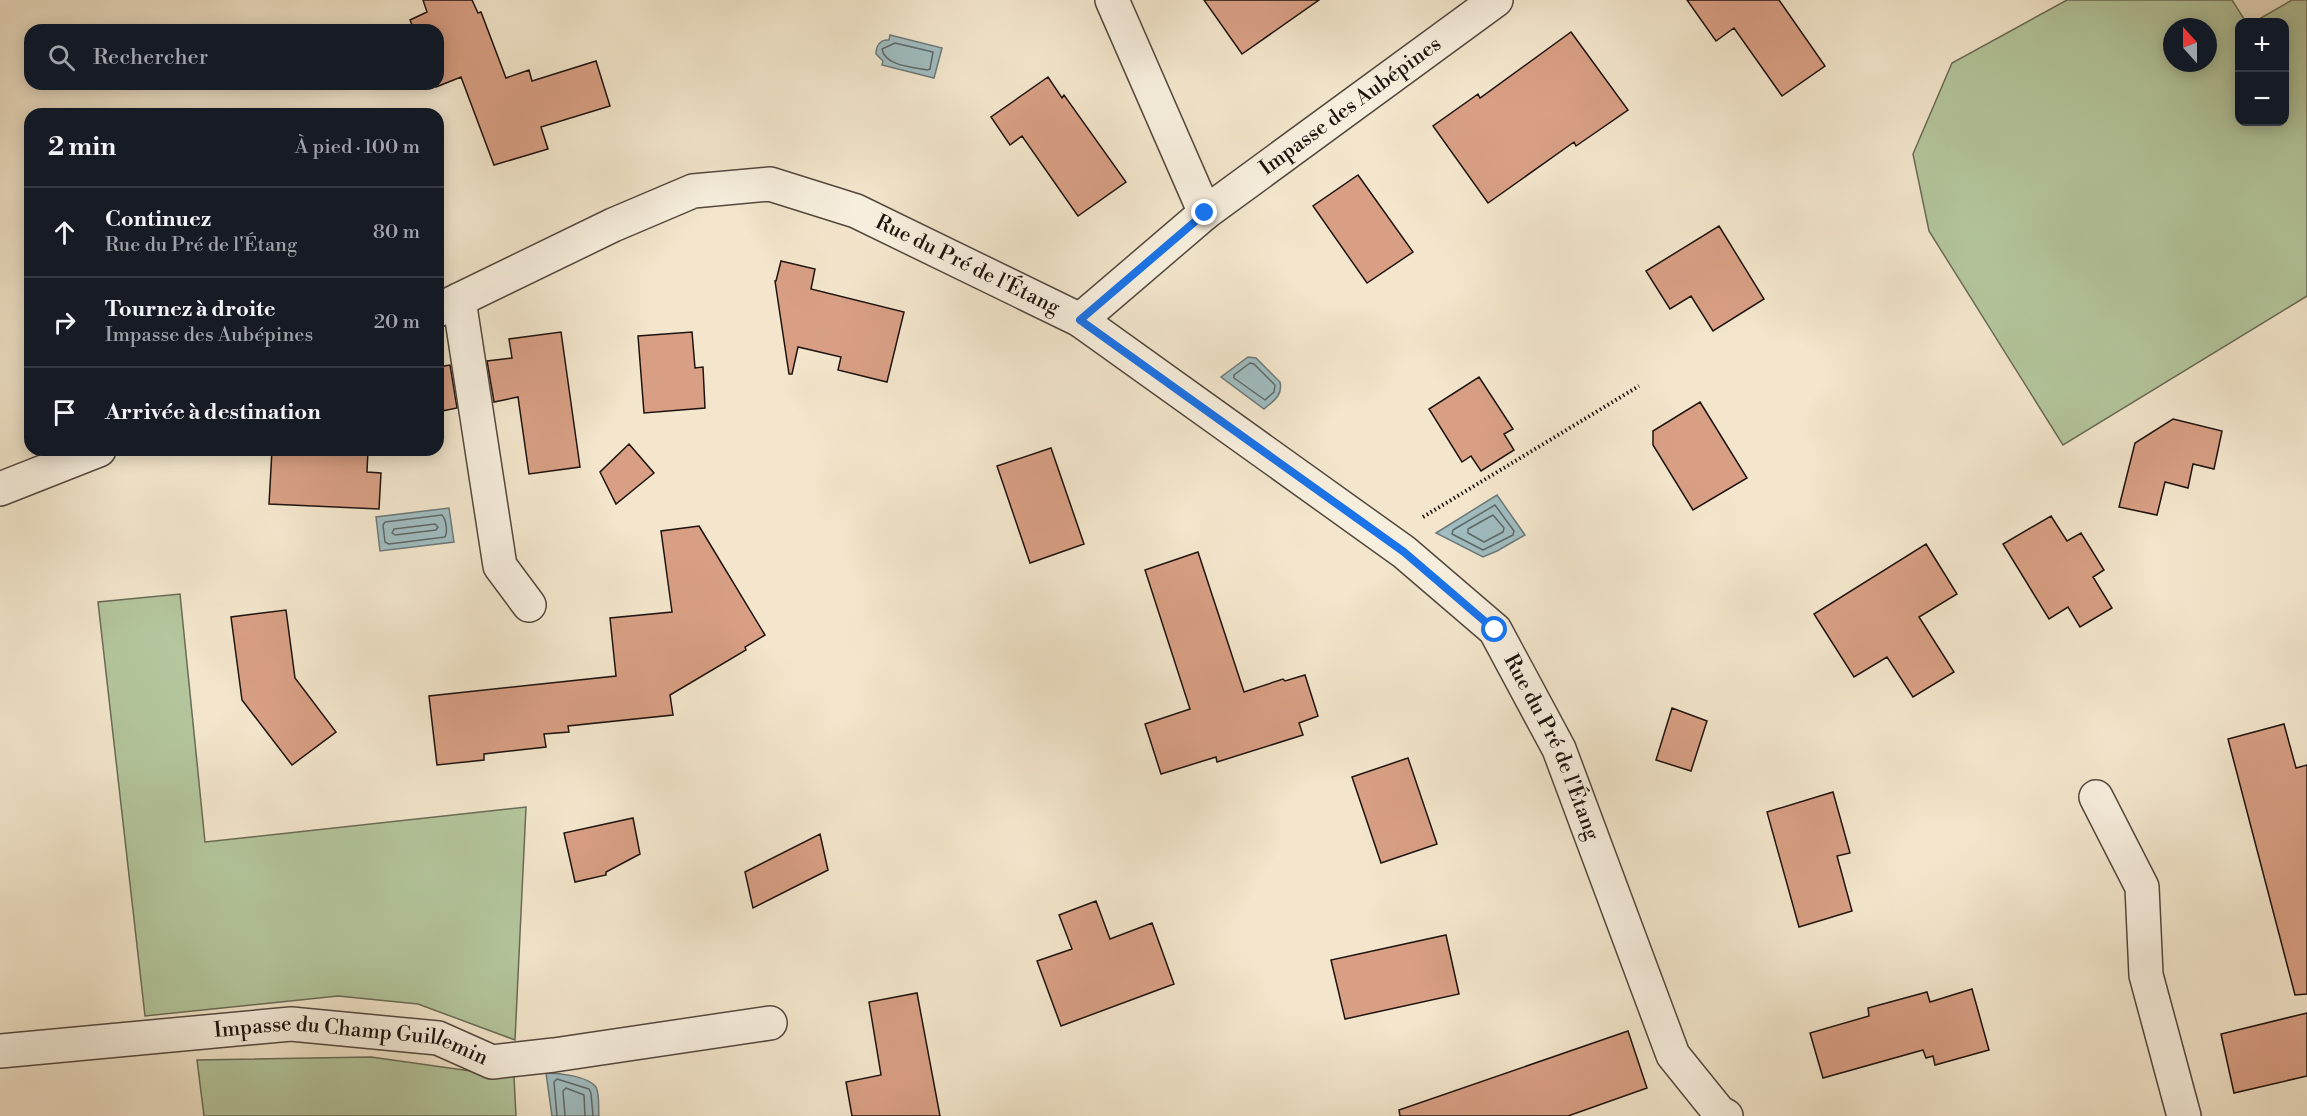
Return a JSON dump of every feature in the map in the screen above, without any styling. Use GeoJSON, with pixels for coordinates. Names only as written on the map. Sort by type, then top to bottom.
{"type":"FeatureCollection","features":[{"type":"Feature","properties":{"kind":"street"},"geometry":{"type":"LineString","coordinates":[[1112,0],[1205,213]]}},
{"type":"Feature","properties":{"kind":"street","name":"Impasse des Aubépines"},"geometry":{"type":"LineString","coordinates":[[1080,320],[1205,213],[1496,0]]}},
{"type":"Feature","properties":{"kind":"street","name":"Rue du Pré de l'Étang"},"geometry":{"type":"LineString","coordinates":[[449,305],[613,225],[693,191],[770,184],[856,211],[1080,320],[1387,539],[1495,630],[1558,748],[1673,1055],[1719,1112],[1726,1116]]}},
{"type":"Feature","properties":{"kind":"street"},"geometry":{"type":"LineString","coordinates":[[449,305],[500,566],[530,605]]}},
{"type":"Feature","properties":{"kind":"street"},"geometry":{"type":"LineString","coordinates":[[0,489],[84,456]]}},
{"type":"Feature","properties":{"kind":"street"},"geometry":{"type":"LineString","coordinates":[[2096,797],[2142,887],[2146,975],[2184,1116]]}},
{"type":"Feature","properties":{"kind":"street","name":"Impasse du Champ Guillemin"},"geometry":{"type":"LineString","coordinates":[[0,1051],[291,1024],[438,1038],[492,1062],[770,1023]]}},
{"type":"Feature","properties":{"kind":"path"},"geometry":{"type":"LineString","coordinates":[[1387,539],[1639,386]]}},
{"type":"Feature","properties":{"kind":"green space"},"geometry":{"type":"Polygon","coordinates":[[[2067,0],[2232,0],[2243,18],[2235,18],[2235,126],[2289,126],[2289,18],[2261,18],[2292,0],[2307,0],[2307,296],[2063,445],[1929,231],[1913,154],[1952,63],[2067,0]]]}},
{"type":"Feature","properties":{"kind":"green space"},"geometry":{"type":"Polygon","coordinates":[[[180,594],[205,842],[526,807],[515,1040],[418,1004],[338,996],[145,1016],[98,602],[180,594]]]}},
{"type":"Feature","properties":{"kind":"green space"},"geometry":{"type":"Polygon","coordinates":[[[371,1057],[514,1077],[516,1116],[204,1116],[197,1060],[371,1057]]]}},
{"type":"Feature","properties":{"kind":"water"},"geometry":{"type":"Polygon","coordinates":[[[890,35],[942,48],[934,78],[882,65],[883,61],[876,54],[877,48],[881,42],[889,40],[890,35]]]}},
{"type":"Feature","properties":{"kind":"water"},"geometry":{"type":"Polygon","coordinates":[[[1248,357],[1256,358],[1280,382],[1279,395],[1264,409],[1221,377],[1248,357]]]}},
{"type":"Feature","properties":{"kind":"water"},"geometry":{"type":"Polygon","coordinates":[[[1497,495],[1525,535],[1483,557],[1436,533],[1497,495]]]}},
{"type":"Feature","properties":{"kind":"water"},"geometry":{"type":"Polygon","coordinates":[[[449,508],[454,542],[380,551],[376,517],[449,508]]]}},
{"type":"Feature","properties":{"kind":"water"},"geometry":{"type":"Polygon","coordinates":[[[546,1073],[573,1076],[592,1083],[598,1094],[599,1116],[552,1116],[546,1073]]]}},
{"type":"Feature","properties":{"kind":"building"},"geometry":{"type":"Polygon","coordinates":[[[423,0],[472,0],[478,13],[481,12],[506,78],[529,70],[532,81],[596,61],[610,106],[541,127],[548,149],[494,165],[461,77],[444,84],[444,24],[412,24],[410,20],[427,12],[423,0]]]}},
{"type":"Feature","properties":{"kind":"building"},"geometry":{"type":"Polygon","coordinates":[[[1204,0],[1319,0],[1242,54],[1204,0]]]}},
{"type":"Feature","properties":{"kind":"building"},"geometry":{"type":"Polygon","coordinates":[[[1687,0],[1779,0],[1825,66],[1782,96],[1734,28],[1716,41],[1687,0]]]}},
{"type":"Feature","properties":{"kind":"building"},"geometry":{"type":"Polygon","coordinates":[[[1571,32],[1628,110],[1576,146],[1574,142],[1488,203],[1433,126],[1478,94],[1480,98],[1571,32]]]}},
{"type":"Feature","properties":{"kind":"building"},"geometry":{"type":"Polygon","coordinates":[[[1048,77],[1062,98],[1064,95],[1126,182],[1078,216],[1022,136],[1010,145],[991,117],[1048,77]]]}},
{"type":"Feature","properties":{"kind":"building"},"geometry":{"type":"Polygon","coordinates":[[[1358,175],[1413,252],[1367,283],[1313,206],[1358,175]]]}},
{"type":"Feature","properties":{"kind":"building"},"geometry":{"type":"Polygon","coordinates":[[[1719,226],[1764,299],[1713,331],[1691,296],[1670,309],[1646,271],[1719,226]]]}},
{"type":"Feature","properties":{"kind":"building"},"geometry":{"type":"Polygon","coordinates":[[[781,261],[815,269],[811,289],[904,312],[887,382],[838,370],[841,357],[798,347],[792,374],[789,374],[775,281],[781,261]]]}},
{"type":"Feature","properties":{"kind":"building"},"geometry":{"type":"Polygon","coordinates":[[[561,332],[580,467],[529,474],[518,397],[494,402],[487,361],[512,358],[509,339],[561,332]]]}},
{"type":"Feature","properties":{"kind":"building"},"geometry":{"type":"Polygon","coordinates":[[[692,332],[695,368],[703,367],[705,408],[644,413],[638,336],[692,332]]]}},
{"type":"Feature","properties":{"kind":"building"},"geometry":{"type":"Polygon","coordinates":[[[450,365],[457,408],[444,411],[444,366],[450,365]]]}},
{"type":"Feature","properties":{"kind":"building"},"geometry":{"type":"Polygon","coordinates":[[[1479,377],[1513,429],[1504,434],[1514,450],[1481,471],[1471,456],[1462,462],[1429,409],[1479,377]]]}},
{"type":"Feature","properties":{"kind":"building"},"geometry":{"type":"Polygon","coordinates":[[[1700,402],[1747,478],[1693,510],[1653,445],[1653,431],[1700,402]]]}},
{"type":"Feature","properties":{"kind":"building"},"geometry":{"type":"Polygon","coordinates":[[[2173,419],[2222,431],[2214,469],[2193,464],[2188,488],[2165,482],[2157,515],[2119,507],[2135,443],[2173,419]]]}},
{"type":"Feature","properties":{"kind":"building"},"geometry":{"type":"Polygon","coordinates":[[[629,444],[654,473],[616,504],[600,472],[629,444]]]}},
{"type":"Feature","properties":{"kind":"building"},"geometry":{"type":"Polygon","coordinates":[[[1051,448],[1084,544],[1030,563],[997,466],[1051,448]]]}},
{"type":"Feature","properties":{"kind":"building"},"geometry":{"type":"Polygon","coordinates":[[[272,456],[368,456],[367,472],[381,473],[379,509],[269,504],[272,456]]]}},
{"type":"Feature","properties":{"kind":"building"},"geometry":{"type":"Polygon","coordinates":[[[2051,516],[2067,541],[2081,533],[2104,570],[2093,577],[2112,608],[2080,627],[2068,607],[2049,619],[2003,544],[2051,516]]]}},
{"type":"Feature","properties":{"kind":"building"},"geometry":{"type":"Polygon","coordinates":[[[699,526],[765,635],[745,647],[746,650],[670,695],[673,715],[568,726],[569,732],[544,734],[546,747],[484,754],[484,760],[437,765],[429,696],[616,676],[610,618],[672,612],[661,531],[699,526]]]}},
{"type":"Feature","properties":{"kind":"building"},"geometry":{"type":"Polygon","coordinates":[[[1926,544],[1957,594],[1919,617],[1954,672],[1913,697],[1887,657],[1854,677],[1814,614],[1926,544]]]}},
{"type":"Feature","properties":{"kind":"building"},"geometry":{"type":"Polygon","coordinates":[[[1198,552],[1244,692],[1283,679],[1285,681],[1305,675],[1318,716],[1299,723],[1303,735],[1217,762],[1216,757],[1161,774],[1145,724],[1190,709],[1145,570],[1198,552]]]}},
{"type":"Feature","properties":{"kind":"building"},"geometry":{"type":"Polygon","coordinates":[[[286,610],[295,678],[336,732],[292,765],[242,700],[231,617],[286,610]]]}},
{"type":"Feature","properties":{"kind":"building"},"geometry":{"type":"Polygon","coordinates":[[[1672,708],[1707,721],[1691,771],[1656,760],[1672,708]]]}},
{"type":"Feature","properties":{"kind":"building"},"geometry":{"type":"Polygon","coordinates":[[[2284,724],[2296,768],[2307,765],[2307,994],[2295,995],[2228,739],[2284,724]]]}},
{"type":"Feature","properties":{"kind":"building"},"geometry":{"type":"Polygon","coordinates":[[[1408,758],[1437,844],[1381,863],[1352,777],[1408,758]]]}},
{"type":"Feature","properties":{"kind":"building"},"geometry":{"type":"Polygon","coordinates":[[[1833,792],[1850,853],[1837,856],[1852,911],[1799,927],[1767,812],[1833,792]]]}},
{"type":"Feature","properties":{"kind":"building"},"geometry":{"type":"Polygon","coordinates":[[[633,818],[640,854],[606,872],[606,875],[575,882],[564,833],[633,818]]]}},
{"type":"Feature","properties":{"kind":"building"},"geometry":{"type":"Polygon","coordinates":[[[820,834],[828,870],[753,908],[745,872],[820,834]]]}},
{"type":"Feature","properties":{"kind":"building"},"geometry":{"type":"Polygon","coordinates":[[[1096,901],[1110,939],[1152,923],[1174,984],[1061,1026],[1037,961],[1072,949],[1059,915],[1096,901]]]}},
{"type":"Feature","properties":{"kind":"building"},"geometry":{"type":"Polygon","coordinates":[[[1446,935],[1459,994],[1345,1019],[1331,960],[1446,935]]]}},
{"type":"Feature","properties":{"kind":"building"},"geometry":{"type":"Polygon","coordinates":[[[1972,989],[1989,1050],[1935,1065],[1933,1056],[1926,1058],[1923,1050],[1823,1078],[1810,1033],[1869,1016],[1868,1008],[1927,992],[1930,1002],[1972,989]]]}},
{"type":"Feature","properties":{"kind":"building"},"geometry":{"type":"Polygon","coordinates":[[[917,993],[940,1116],[852,1116],[846,1082],[881,1075],[869,1002],[917,993]]]}},
{"type":"Feature","properties":{"kind":"building"},"geometry":{"type":"Polygon","coordinates":[[[2307,1013],[2307,1076],[2234,1093],[2221,1034],[2307,1013]]]}},
{"type":"Feature","properties":{"kind":"building"},"geometry":{"type":"Polygon","coordinates":[[[1628,1031],[1647,1088],[1568,1116],[1400,1116],[1399,1110],[1628,1031]]]}},
{"type":"Feature","properties":{"kind":"route"},"geometry":{"type":"LineString","coordinates":[[1205,213],[1080,320],[1404,552],[1495,630]]}}]}
